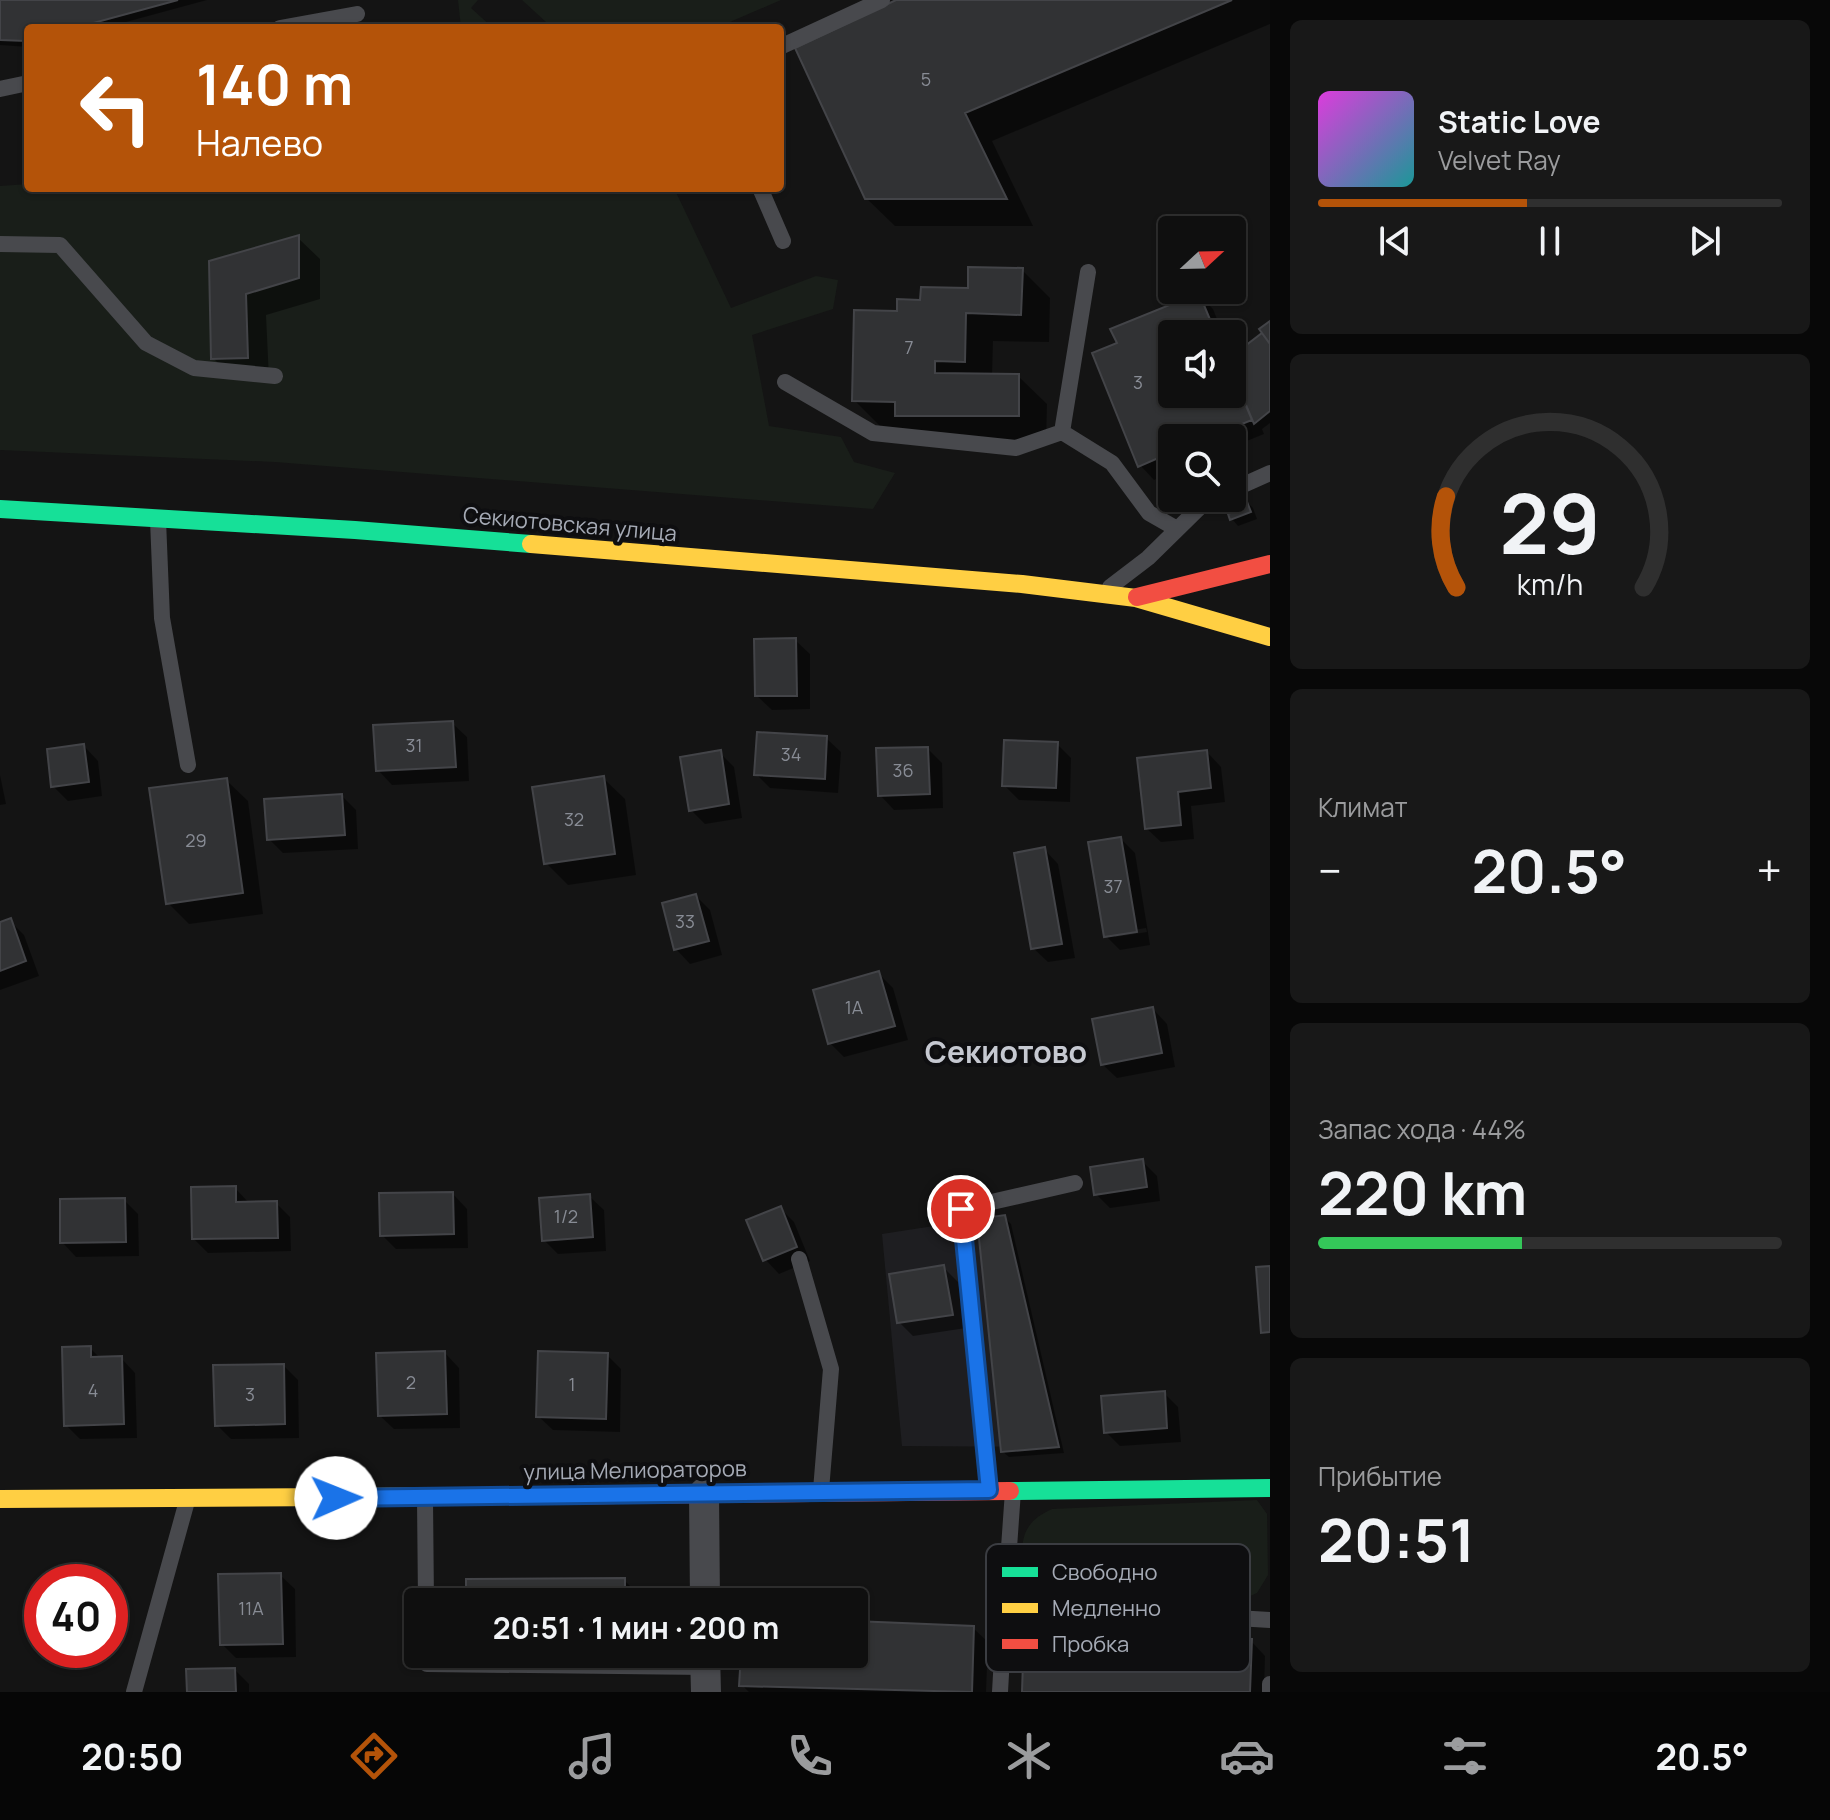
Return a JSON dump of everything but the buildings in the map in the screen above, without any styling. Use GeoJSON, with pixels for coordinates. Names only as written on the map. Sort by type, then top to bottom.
{"type":"FeatureCollection","features":[{"type":"Feature","properties":{"kind":"main road","name":"Секиотовская улица"},"geometry":{"type":"LineString","coordinates":[[0,509],[355,530],[1006,582],[1136,598]]}},
{"type":"Feature","properties":{"kind":"main road"},"geometry":{"type":"LineString","coordinates":[[1136,598],[1270,564]]}},
{"type":"Feature","properties":{"kind":"main road"},"geometry":{"type":"LineString","coordinates":[[1136,598],[1270,637]]}},
{"type":"Feature","properties":{"kind":"main road","name":"улица Мелиораторов"},"geometry":{"type":"LineString","coordinates":[[0,1499],[187,1500],[1270,1488]]}},
{"type":"Feature","properties":{"kind":"street"},"geometry":{"type":"LineString","coordinates":[[704,1493],[705,1588]]}},
{"type":"Feature","properties":{"kind":"lane"},"geometry":{"type":"LineString","coordinates":[[784,45],[882,0]]}},
{"type":"Feature","properties":{"kind":"lane"},"geometry":{"type":"LineString","coordinates":[[302,24],[357,14]]}},
{"type":"Feature","properties":{"kind":"lane"},"geometry":{"type":"LineString","coordinates":[[0,89],[24,84]]}},
{"type":"Feature","properties":{"kind":"lane"},"geometry":{"type":"LineString","coordinates":[[762,192],[783,241]]}},
{"type":"Feature","properties":{"kind":"lane"},"geometry":{"type":"LineString","coordinates":[[0,244],[60,245],[146,343],[194,368],[275,376]]}},
{"type":"Feature","properties":{"kind":"lane"},"geometry":{"type":"LineString","coordinates":[[1062,432],[1088,272]]}},
{"type":"Feature","properties":{"kind":"lane"},"geometry":{"type":"LineString","coordinates":[[785,382],[873,433],[1016,448],[1062,432]]}},
{"type":"Feature","properties":{"kind":"lane"},"geometry":{"type":"LineString","coordinates":[[1062,432],[1112,463],[1149,513],[1177,529]]}},
{"type":"Feature","properties":{"kind":"lane"},"geometry":{"type":"LineString","coordinates":[[1246,484],[1270,473]]}},
{"type":"Feature","properties":{"kind":"lane"},"geometry":{"type":"LineString","coordinates":[[1099,595],[1148,558],[1195,512]]}},
{"type":"Feature","properties":{"kind":"lane"},"geometry":{"type":"LineString","coordinates":[[158,518],[162,618],[188,765]]}},
{"type":"Feature","properties":{"kind":"lane"},"geometry":{"type":"LineString","coordinates":[[989,1490],[961,1209],[1075,1183]]}},
{"type":"Feature","properties":{"kind":"lane"},"geometry":{"type":"LineString","coordinates":[[799,1259],[831,1369],[821,1492]]}},
{"type":"Feature","properties":{"kind":"lane"},"geometry":{"type":"LineString","coordinates":[[1009,1544],[1013,1490]]}},
{"type":"Feature","properties":{"kind":"lane"},"geometry":{"type":"LineString","coordinates":[[425,1497],[426,1588]]}},
{"type":"Feature","properties":{"kind":"lane"},"geometry":{"type":"LineString","coordinates":[[134,1692],[187,1500]]}},
{"type":"Feature","properties":{"kind":"lane"},"geometry":{"type":"LineString","coordinates":[[1250,1619],[1270,1620]]}},
{"type":"Feature","properties":{"kind":"lane"},"geometry":{"type":"LineString","coordinates":[[586,1668],[706,1671]]}},
{"type":"Feature","properties":{"kind":"lane"},"geometry":{"type":"LineString","coordinates":[[1000,1692],[1001,1672]]}},
{"type":"Feature","properties":{"kind":"lane"},"geometry":{"type":"LineString","coordinates":[[1270,1684],[1270,1692]]}},
{"type":"Feature","properties":{"kind":"shaded area"},"geometry":{"type":"Polygon","coordinates":[[[458,0],[478,0],[471,8],[489,24],[461,24],[458,0]]]}},
{"type":"Feature","properties":{"kind":"shaded area"},"geometry":{"type":"Polygon","coordinates":[[[522,0],[781,0],[725,24],[544,24],[546,22],[522,0]]]}},
{"type":"Feature","properties":{"kind":"shaded area"},"geometry":{"type":"Polygon","coordinates":[[[24,184],[24,192],[676,192],[731,308],[816,276],[838,280],[833,309],[752,335],[769,426],[841,437],[854,462],[895,473],[873,509],[275,462],[0,450],[0,186],[24,184]]]}},
{"type":"Feature","properties":{"kind":"shaded area"},"geometry":{"type":"Polygon","coordinates":[[[1005,1215],[1059,1447],[902,1446],[882,1234],[1005,1215]]]}},
{"type":"Feature","properties":{"kind":"shaded area"},"geometry":{"type":"Polygon","coordinates":[[[1257,1500],[1267,1514],[1268,1575],[1257,1593],[1250,1596],[1250,1544],[1023,1544],[1032,1522],[1052,1509],[1257,1500]]]}},
{"type":"Feature","properties":{"kind":"traffic: fast"},"geometry":{"type":"LineString","coordinates":[[0,509],[531,544]]}},
{"type":"Feature","properties":{"kind":"traffic: fast"},"geometry":{"type":"LineString","coordinates":[[1010,1491],[1270,1488]]}},
{"type":"Feature","properties":{"kind":"traffic: slow"},"geometry":{"type":"LineString","coordinates":[[531,544],[1022,584],[1136,598],[1270,637]]}},
{"type":"Feature","properties":{"kind":"traffic: slow"},"geometry":{"type":"LineString","coordinates":[[0,1499],[520,1496]]}},
{"type":"Feature","properties":{"kind":"traffic: jam"},"geometry":{"type":"LineString","coordinates":[[1137,597],[1270,564]]}},
{"type":"Feature","properties":{"kind":"traffic: jam"},"geometry":{"type":"LineString","coordinates":[[520,1496],[1010,1491]]}},
{"type":"Feature","properties":{"kind":"district","name":"Секиотово"},"geometry":{"type":"Point","coordinates":[1006,1053]}},
{"type":"Feature","properties":{"kind":"route"},"geometry":{"type":"LineString","coordinates":[[336,1498],[989,1490],[961,1209]]}}]}
